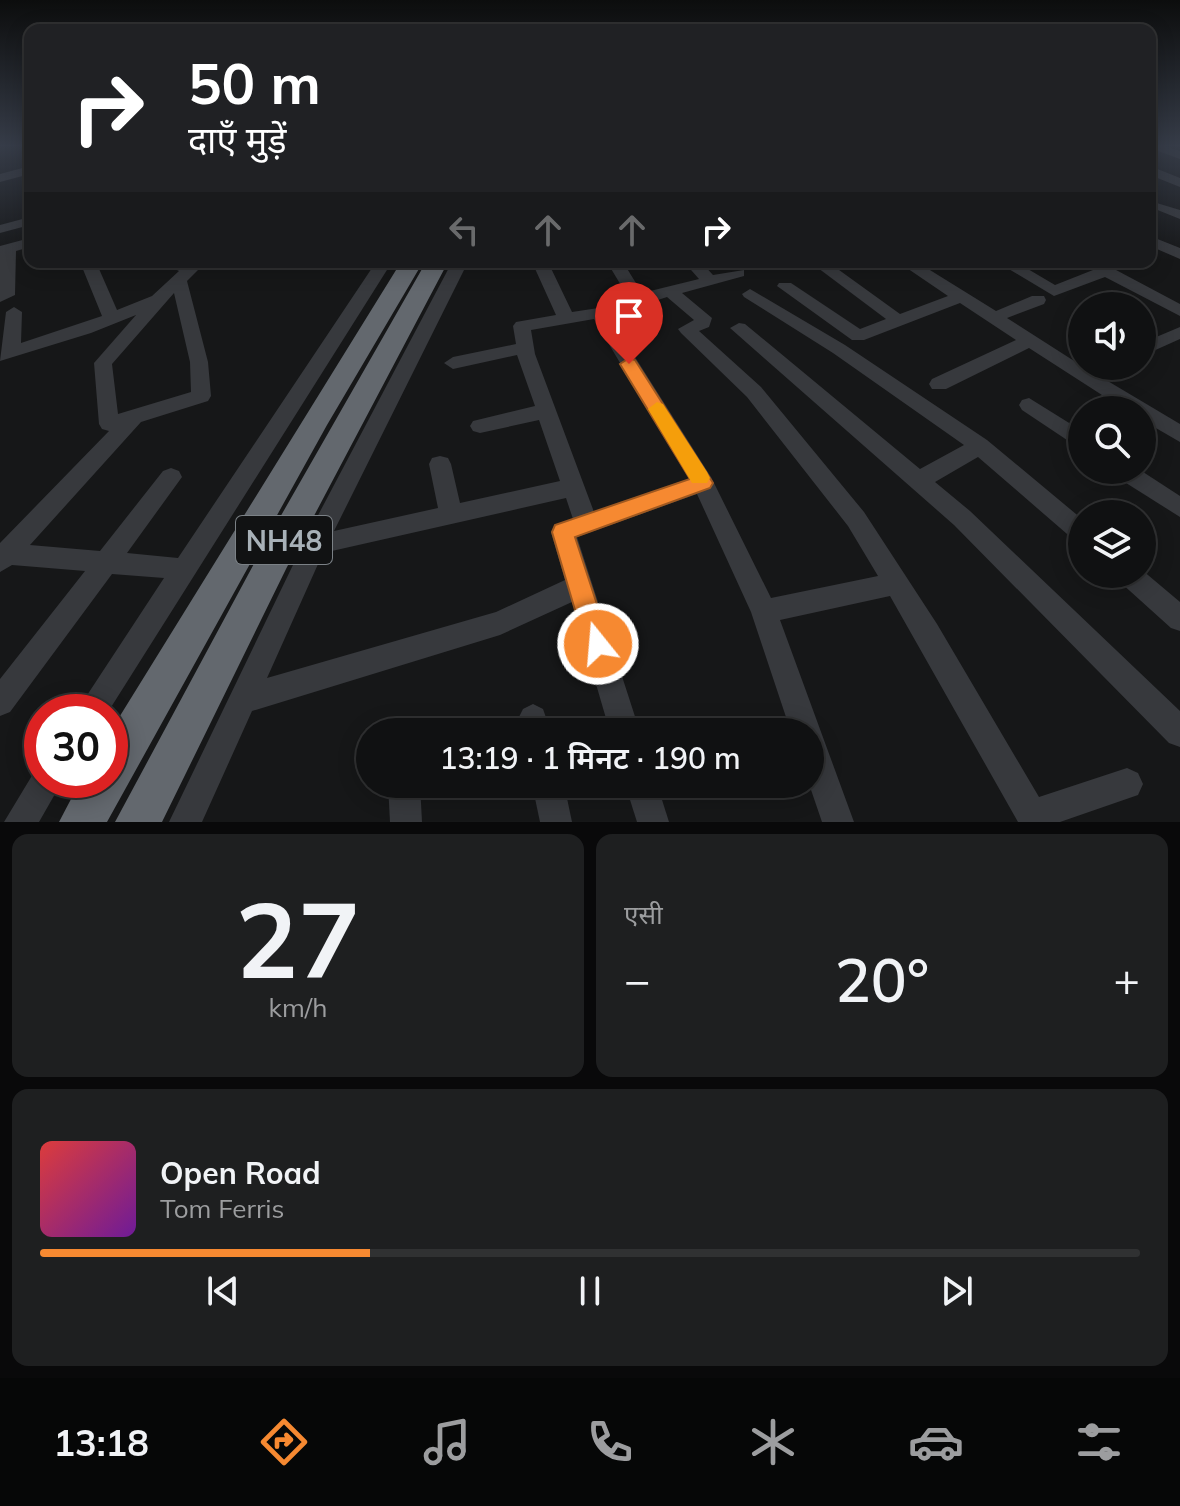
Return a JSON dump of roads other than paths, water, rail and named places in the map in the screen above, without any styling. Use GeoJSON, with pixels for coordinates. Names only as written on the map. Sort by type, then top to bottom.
{"type":"FeatureCollection","features":[{"type":"Feature","properties":{"kind":"highway","name":"NH48"},"geometry":{"type":"LineString","coordinates":[[128,742],[306,435],[408,268]]}},
{"type":"Feature","properties":{"kind":"highway","name":"NH48"},"geometry":{"type":"LineString","coordinates":[[138,822],[275,557],[434,268]]}},
{"type":"Feature","properties":{"kind":"highway"},"geometry":{"type":"LineString","coordinates":[[82,822],[96,798]]}},
{"type":"Feature","properties":{"kind":"street"},"geometry":{"type":"LineString","coordinates":[[1156,206],[1180,215]]}},
{"type":"Feature","properties":{"kind":"street"},"geometry":{"type":"LineString","coordinates":[[0,229],[24,223]]}},
{"type":"Feature","properties":{"kind":"street"},"geometry":{"type":"LineString","coordinates":[[1156,243],[1180,254]]}},
{"type":"Feature","properties":{"kind":"street"},"geometry":{"type":"LineString","coordinates":[[0,297],[7,295],[5,249]]}},
{"type":"Feature","properties":{"kind":"street"},"geometry":{"type":"LineString","coordinates":[[91,268],[112,319]]}},
{"type":"Feature","properties":{"kind":"street"},"geometry":{"type":"LineString","coordinates":[[103,694],[380,268]]}},
{"type":"Feature","properties":{"kind":"street"},"geometry":{"type":"LineString","coordinates":[[185,822],[315,545],[457,268]]}},
{"type":"Feature","properties":{"kind":"street"},"geometry":{"type":"LineString","coordinates":[[543,268],[566,318]]}},
{"type":"Feature","properties":{"kind":"street"},"geometry":{"type":"LineString","coordinates":[[619,268],[638,299]]}},
{"type":"Feature","properties":{"kind":"street"},"geometry":{"type":"LineString","coordinates":[[698,268],[710,281]]}},
{"type":"Feature","properties":{"kind":"street"},"geometry":{"type":"LineString","coordinates":[[826,268],[899,321]]}},
{"type":"Feature","properties":{"kind":"street"},"geometry":{"type":"LineString","coordinates":[[915,268],[1068,366]]}},
{"type":"Feature","properties":{"kind":"street"},"geometry":{"type":"LineString","coordinates":[[1015,268],[1054,291],[1106,271]]}},
{"type":"Feature","properties":{"kind":"street"},"geometry":{"type":"LineString","coordinates":[[1100,268],[1180,311]]}},
{"type":"Feature","properties":{"kind":"street"},"geometry":{"type":"LineString","coordinates":[[190,271],[188,309],[203,393],[197,398],[132,419],[108,423],[103,363],[158,300],[190,271]]}},
{"type":"Feature","properties":{"kind":"street"},"geometry":{"type":"LineString","coordinates":[[587,525],[525,348],[522,326],[598,312],[738,273]]}},
{"type":"Feature","properties":{"kind":"street"},"geometry":{"type":"LineString","coordinates":[[785,286],[858,336],[961,297]]}},
{"type":"Feature","properties":{"kind":"street"},"geometry":{"type":"LineString","coordinates":[[671,292],[703,318],[703,323],[687,329],[690,334],[717,355],[754,392],[856,519],[897,583],[1034,818],[1127,784]]}},
{"type":"Feature","properties":{"kind":"street"},"geometry":{"type":"LineString","coordinates":[[750,294],[839,349],[980,446],[1068,521]]}},
{"type":"Feature","properties":{"kind":"street"},"geometry":{"type":"LineString","coordinates":[[14,312],[6,354],[112,319],[158,300]]}},
{"type":"Feature","properties":{"kind":"street"},"geometry":{"type":"LineString","coordinates":[[993,318],[1038,300]]}},
{"type":"Feature","properties":{"kind":"street"},"geometry":{"type":"LineString","coordinates":[[598,312],[703,483],[764,611],[801,718]]}},
{"type":"Feature","properties":{"kind":"street"},"geometry":{"type":"LineString","coordinates":[[739,328],[962,518],[1180,732]]}},
{"type":"Feature","properties":{"kind":"street"},"geometry":{"type":"LineString","coordinates":[[1156,343],[1180,332]]}},
{"type":"Feature","properties":{"kind":"street"},"geometry":{"type":"LineString","coordinates":[[939,384],[1029,341]]}},
{"type":"Feature","properties":{"kind":"street"},"geometry":{"type":"LineString","coordinates":[[453,363],[525,348]]}},
{"type":"Feature","properties":{"kind":"street"},"geometry":{"type":"LineString","coordinates":[[1090,380],[1116,396]]}},
{"type":"Feature","properties":{"kind":"street"},"geometry":{"type":"LineString","coordinates":[[1029,405],[1068,432]]}},
{"type":"Feature","properties":{"kind":"street"},"geometry":{"type":"LineString","coordinates":[[480,426],[546,411]]}},
{"type":"Feature","properties":{"kind":"street"},"geometry":{"type":"LineString","coordinates":[[2,556],[132,419]]}},
{"type":"Feature","properties":{"kind":"street"},"geometry":{"type":"LineString","coordinates":[[1156,420],[1180,434]]}},
{"type":"Feature","properties":{"kind":"street"},"geometry":{"type":"LineString","coordinates":[[1060,427],[1068,423]]}},
{"type":"Feature","properties":{"kind":"street"},"geometry":{"type":"LineString","coordinates":[[918,481],[980,446]]}},
{"type":"Feature","properties":{"kind":"street"},"geometry":{"type":"LineString","coordinates":[[440,464],[451,514]]}},
{"type":"Feature","properties":{"kind":"street"},"geometry":{"type":"LineString","coordinates":[[0,702],[171,477]]}},
{"type":"Feature","properties":{"kind":"street"},"geometry":{"type":"LineString","coordinates":[[621,718],[563,532],[703,483]]}},
{"type":"Feature","properties":{"kind":"street"},"geometry":{"type":"LineString","coordinates":[[1144,484],[1180,508]]}},
{"type":"Feature","properties":{"kind":"street"},"geometry":{"type":"LineString","coordinates":[[315,545],[574,487]]}},
{"type":"Feature","properties":{"kind":"street"},"geometry":{"type":"LineString","coordinates":[[2,556],[183,569]]}},
{"type":"Feature","properties":{"kind":"street"},"geometry":{"type":"LineString","coordinates":[[764,611],[897,583]]}},
{"type":"Feature","properties":{"kind":"street"},"geometry":{"type":"LineString","coordinates":[[244,699],[500,623],[580,586]]}},
{"type":"Feature","properties":{"kind":"street"},"geometry":{"type":"LineString","coordinates":[[1145,588],[1180,619]]}},
{"type":"Feature","properties":{"kind":"street"},"geometry":{"type":"LineString","coordinates":[[824,782],[838,822]]}},
{"type":"Feature","properties":{"kind":"street"},"geometry":{"type":"LineString","coordinates":[[20,822],[35,798]]}},
{"type":"Feature","properties":{"kind":"street"},"geometry":{"type":"LineString","coordinates":[[405,798],[406,822]]}},
{"type":"Feature","properties":{"kind":"street"},"geometry":{"type":"LineString","coordinates":[[551,798],[556,822]]}},
{"type":"Feature","properties":{"kind":"street"},"geometry":{"type":"LineString","coordinates":[[645,798],[653,822]]}}]}
